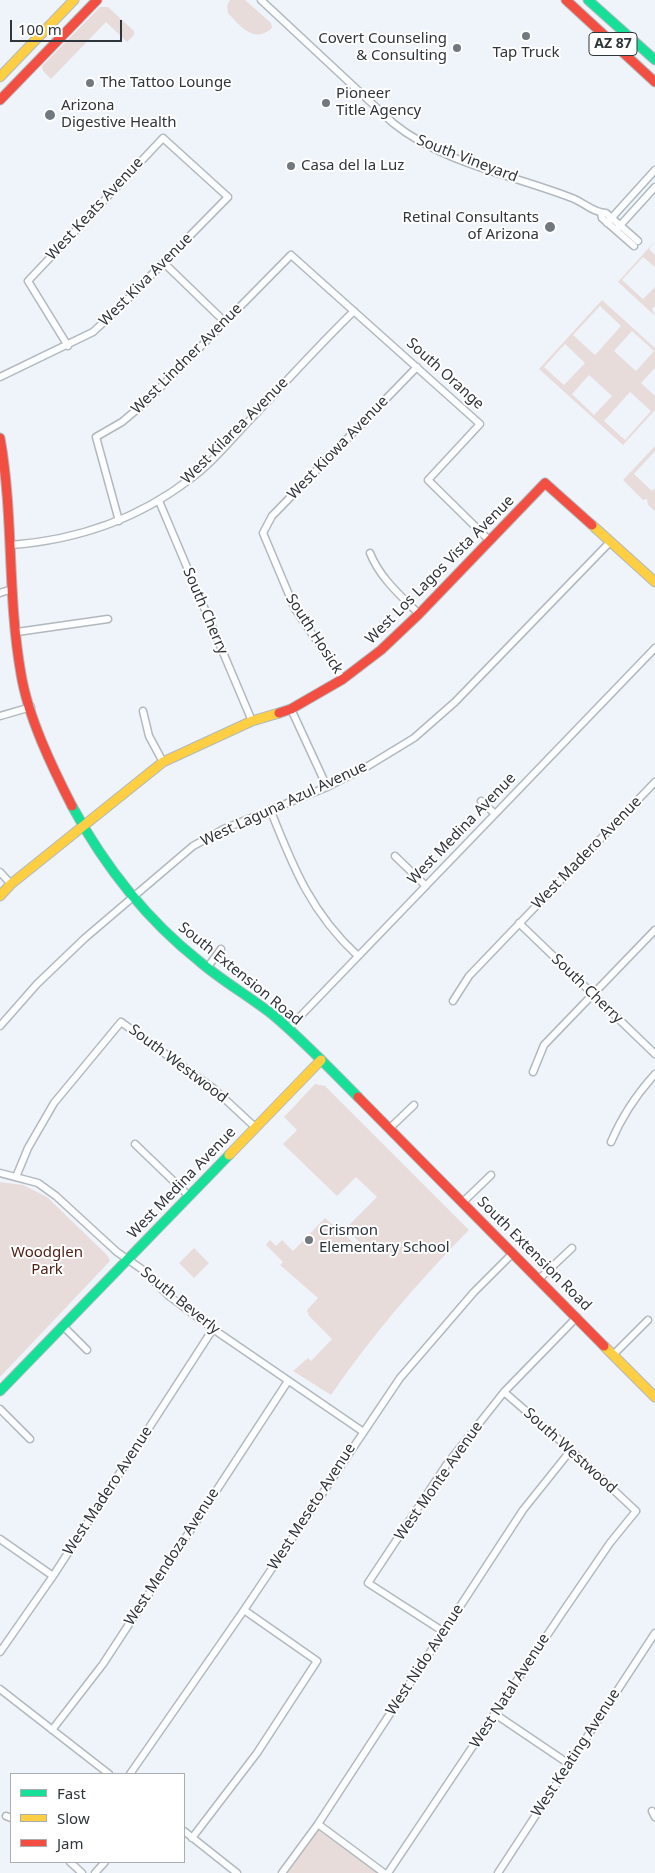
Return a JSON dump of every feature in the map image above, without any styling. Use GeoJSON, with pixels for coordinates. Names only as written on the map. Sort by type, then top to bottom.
{"type":"FeatureCollection","features":[{"type":"Feature","properties":{"kind":"street"},"geometry":{"type":"LineString","coordinates":[[0,77],[74,0]]}},
{"type":"Feature","properties":{"kind":"street"},"geometry":{"type":"LineString","coordinates":[[0,100],[96,0]]}},
{"type":"Feature","properties":{"kind":"street","name":"South Vineyard"},"geometry":{"type":"LineString","coordinates":[[261,0],[393,124],[414,140],[447,154],[574,199],[601,213],[636,244]]}},
{"type":"Feature","properties":{"kind":"street","name":"AZ 87"},"geometry":{"type":"LineString","coordinates":[[566,0],[655,82]]}},
{"type":"Feature","properties":{"kind":"street","name":"AZ 87"},"geometry":{"type":"LineString","coordinates":[[588,0],[655,60]]}},
{"type":"Feature","properties":{"kind":"street","name":"West Keats Avenue"},"geometry":{"type":"LineString","coordinates":[[68,346],[28,281],[163,138],[228,197]]}},
{"type":"Feature","properties":{"kind":"street"},"geometry":{"type":"LineString","coordinates":[[609,220],[655,170]]}},
{"type":"Feature","properties":{"kind":"street"},"geometry":{"type":"LineString","coordinates":[[618,228],[655,186]]}},
{"type":"Feature","properties":{"kind":"street","name":"West Kiva Avenue"},"geometry":{"type":"LineString","coordinates":[[0,377],[68,346],[92,332],[164,263],[228,197]]}},
{"type":"Feature","properties":{"kind":"street","name":"South Orange"},"geometry":{"type":"LineString","coordinates":[[291,255],[480,424],[428,480],[490,542]]}},
{"type":"Feature","properties":{"kind":"street","name":"West Lindner Avenue"},"geometry":{"type":"LineString","coordinates":[[119,521],[96,437],[122,422],[148,400],[291,255]]}},
{"type":"Feature","properties":{"kind":"street"},"geometry":{"type":"LineString","coordinates":[[164,263],[225,322]]}},
{"type":"Feature","properties":{"kind":"street","name":"West Kilarea Avenue"},"geometry":{"type":"LineString","coordinates":[[11,545],[40,543],[78,535],[119,521],[159,501],[192,478],[354,311]]}},
{"type":"Feature","properties":{"kind":"street","name":"West Kiowa Avenue"},"geometry":{"type":"LineString","coordinates":[[263,532],[272,516],[417,367]]}},
{"type":"Feature","properties":{"kind":"street","name":"South Extension Road"},"geometry":{"type":"LineString","coordinates":[[0,438],[5,462],[12,589],[20,668],[31,707],[61,786],[83,826],[134,898],[163,929],[207,968],[288,1029],[321,1060],[655,1397]]}},
{"type":"Feature","properties":{"kind":"street","name":"West Los Lagos Vista Avenue"},"geometry":{"type":"LineString","coordinates":[[0,896],[12,884],[163,762],[252,720],[291,708],[343,679],[381,650],[419,614],[545,483],[610,542]]}},
{"type":"Feature","properties":{"kind":"street","name":"South Cherry"},"geometry":{"type":"LineString","coordinates":[[159,501],[252,720]]}},
{"type":"Feature","properties":{"kind":"street","name":"South Hosick"},"geometry":{"type":"LineString","coordinates":[[263,532],[295,609],[343,679]]}},
{"type":"Feature","properties":{"kind":"street"},"geometry":{"type":"LineString","coordinates":[[610,542],[655,582]]}},
{"type":"Feature","properties":{"kind":"street","name":"West Laguna Azul Avenue"},"geometry":{"type":"LineString","coordinates":[[0,1026],[37,984],[85,938],[193,846],[224,828],[327,787],[368,766],[421,732],[455,702],[610,542]]}},
{"type":"Feature","properties":{"kind":"street"},"geometry":{"type":"LineString","coordinates":[[370,553],[386,582],[419,614]]}},
{"type":"Feature","properties":{"kind":"street"},"geometry":{"type":"LineString","coordinates":[[0,593],[12,589]]}},
{"type":"Feature","properties":{"kind":"street"},"geometry":{"type":"LineString","coordinates":[[17,632],[108,619]]}},
{"type":"Feature","properties":{"kind":"street","name":"West Medina Avenue"},"geometry":{"type":"LineString","coordinates":[[288,1029],[655,648]]}},
{"type":"Feature","properties":{"kind":"street"},"geometry":{"type":"LineString","coordinates":[[0,716],[31,707]]}},
{"type":"Feature","properties":{"kind":"street"},"geometry":{"type":"LineString","coordinates":[[291,708],[327,787]]}},
{"type":"Feature","properties":{"kind":"street"},"geometry":{"type":"LineString","coordinates":[[143,711],[149,736],[163,762]]}},
{"type":"Feature","properties":{"kind":"street","name":"West Madero Avenue"},"geometry":{"type":"LineString","coordinates":[[453,1001],[469,976],[655,782]]}},
{"type":"Feature","properties":{"kind":"street"},"geometry":{"type":"LineString","coordinates":[[481,801],[495,814]]}},
{"type":"Feature","properties":{"kind":"street"},"geometry":{"type":"LineString","coordinates":[[270,810],[290,862],[311,900],[337,935],[358,956]]}},
{"type":"Feature","properties":{"kind":"street"},"geometry":{"type":"LineString","coordinates":[[395,856],[426,886]]}},
{"type":"Feature","properties":{"kind":"street"},"geometry":{"type":"LineString","coordinates":[[0,872],[12,884]]}},
{"type":"Feature","properties":{"kind":"street","name":"South Cherry"},"geometry":{"type":"LineString","coordinates":[[519,923],[655,1054]]}},
{"type":"Feature","properties":{"kind":"street"},"geometry":{"type":"LineString","coordinates":[[533,1072],[544,1045],[655,930]]}},
{"type":"Feature","properties":{"kind":"street"},"geometry":{"type":"LineString","coordinates":[[207,968],[221,949]]}},
{"type":"Feature","properties":{"kind":"street","name":"South Westwood"},"geometry":{"type":"LineString","coordinates":[[16,1177],[28,1148],[54,1103],[121,1022],[214,1089],[255,1128]]}},
{"type":"Feature","properties":{"kind":"street","name":"West Medina Avenue"},"geometry":{"type":"LineString","coordinates":[[0,1391],[321,1060]]}},
{"type":"Feature","properties":{"kind":"street"},"geometry":{"type":"LineString","coordinates":[[611,1142],[620,1121],[637,1094],[655,1074]]}},
{"type":"Feature","properties":{"kind":"street"},"geometry":{"type":"LineString","coordinates":[[390,1128],[414,1105]]}},
{"type":"Feature","properties":{"kind":"street"},"geometry":{"type":"LineString","coordinates":[[135,1144],[189,1196]]}},
{"type":"Feature","properties":{"kind":"street","name":"South Beverly"},"geometry":{"type":"LineString","coordinates":[[0,1174],[38,1183],[56,1196],[126,1260],[143,1270],[169,1296],[212,1329],[362,1431]]}},
{"type":"Feature","properties":{"kind":"street"},"geometry":{"type":"LineString","coordinates":[[463,1202],[491,1175]]}},
{"type":"Feature","properties":{"kind":"street"},"geometry":{"type":"LineString","coordinates":[[538,1280],[572,1248]]}},
{"type":"Feature","properties":{"kind":"street","name":"West Meseto Avenue"},"geometry":{"type":"LineString","coordinates":[[131,1773],[244,1610],[362,1431],[400,1378],[440,1330],[513,1253]]}},
{"type":"Feature","properties":{"kind":"street","name":"West Monte Avenue"},"geometry":{"type":"LineString","coordinates":[[444,1632],[368,1584],[447,1464],[504,1392],[577,1317]]}},
{"type":"Feature","properties":{"kind":"street"},"geometry":{"type":"LineString","coordinates":[[613,1355],[648,1320]]}},
{"type":"Feature","properties":{"kind":"street"},"geometry":{"type":"LineString","coordinates":[[63,1326],[87,1350]]}},
{"type":"Feature","properties":{"kind":"street","name":"West Madero Avenue"},"geometry":{"type":"LineString","coordinates":[[0,1652],[53,1576],[212,1329]]}},
{"type":"Feature","properties":{"kind":"street","name":"West Mendoza Avenue"},"geometry":{"type":"LineString","coordinates":[[52,1730],[103,1664],[288,1381]]}},
{"type":"Feature","properties":{"kind":"street","name":"South Westwood"},"geometry":{"type":"LineString","coordinates":[[504,1392],[571,1450],[636,1511]]}},
{"type":"Feature","properties":{"kind":"street"},"geometry":{"type":"LineString","coordinates":[[0,1410],[30,1439]]}},
{"type":"Feature","properties":{"kind":"street","name":"West Nido Avenue"},"geometry":{"type":"LineString","coordinates":[[282,1873],[318,1824],[523,1510],[571,1450]]}},
{"type":"Feature","properties":{"kind":"street","name":"West Natal Avenue"},"geometry":{"type":"LineString","coordinates":[[386,1873],[562,1612],[610,1543],[636,1511]]}},
{"type":"Feature","properties":{"kind":"street"},"geometry":{"type":"LineString","coordinates":[[0,1539],[53,1576]]}},
{"type":"Feature","properties":{"kind":"street"},"geometry":{"type":"LineString","coordinates":[[192,1838],[257,1753],[318,1661],[244,1610]]}},
{"type":"Feature","properties":{"kind":"street","name":"West Keating Avenue"},"geometry":{"type":"LineString","coordinates":[[498,1873],[655,1633]]}},
{"type":"Feature","properties":{"kind":"street"},"geometry":{"type":"LineString","coordinates":[[0,1689],[108,1773]]}},
{"type":"Feature","properties":{"kind":"street"},"geometry":{"type":"LineString","coordinates":[[495,1714],[570,1764]]}},
{"type":"Feature","properties":{"kind":"street"},"geometry":{"type":"LineString","coordinates":[[318,1824],[386,1873]]}},
{"type":"Feature","properties":{"kind":"street"},"geometry":{"type":"LineString","coordinates":[[185,1833],[237,1873]]}},
{"type":"Feature","properties":{"kind":"street"},"geometry":{"type":"LineString","coordinates":[[71,1863],[82,1873]]}},
{"type":"Feature","properties":{"kind":"street"},"geometry":{"type":"LineString","coordinates":[[95,1873],[104,1863]]}},
{"type":"Feature","properties":{"kind":"green space"},"geometry":{"type":"Polygon","coordinates":[[[230,0],[245,0],[271,23],[272,28],[265,33],[259,34],[248,32],[228,13],[227,5],[230,0]]]}},
{"type":"Feature","properties":{"kind":"green space"},"geometry":{"type":"Polygon","coordinates":[[[100,7],[108,7],[134,31],[134,35],[127,42],[106,22],[51,79],[43,71],[42,66],[100,7]]]}},
{"type":"Feature","properties":{"kind":"green space"},"geometry":{"type":"Polygon","coordinates":[[[655,241],[649,249],[655,255],[655,267],[643,257],[622,280],[643,299],[655,287],[655,306],[652,309],[655,316],[618,282],[655,241]]]}},
{"type":"Feature","properties":{"kind":"green space"},"geometry":{"type":"Polygon","coordinates":[[[602,300],[655,348],[655,368],[641,383],[655,396],[655,410],[623,445],[539,369],[602,300]],[[600,306],[573,335],[595,355],[621,326],[600,306]],[[632,331],[614,351],[636,371],[654,351],[632,331]],[[565,344],[544,367],[564,385],[585,363],[565,344]],[[589,375],[572,394],[594,415],[612,396],[589,375]],[[630,392],[604,421],[625,440],[651,411],[630,392]]]}},
{"type":"Feature","properties":{"kind":"green space"},"geometry":{"type":"Polygon","coordinates":[[[655,446],[655,451],[634,474],[652,491],[655,488],[655,511],[648,505],[647,499],[643,500],[623,480],[655,446]]]}},
{"type":"Feature","properties":{"kind":"green space"},"geometry":{"type":"Polygon","coordinates":[[[315,1084],[325,1086],[469,1230],[396,1310],[331,1395],[293,1371],[308,1358],[311,1361],[332,1339],[309,1316],[307,1310],[318,1298],[280,1265],[283,1262],[266,1245],[270,1240],[276,1246],[282,1240],[293,1251],[325,1218],[363,1251],[363,1246],[346,1228],[377,1197],[356,1177],[337,1196],[283,1144],[297,1130],[284,1117],[315,1084]]]}},
{"type":"Feature","properties":{"kind":"green space","name":"Woodglen Park"},"geometry":{"type":"Polygon","coordinates":[[[0,1182],[23,1185],[47,1197],[108,1256],[110,1261],[0,1377],[0,1182]]]}},
{"type":"Feature","properties":{"kind":"green space"},"geometry":{"type":"Polygon","coordinates":[[[194,1248],[209,1263],[194,1278],[179,1263],[194,1248]]]}},
{"type":"Feature","properties":{"kind":"green space"},"geometry":{"type":"Polygon","coordinates":[[[318,1824],[384,1873],[282,1873],[318,1824]]]}},
{"type":"Feature","properties":{"kind":"traffic: fast"},"geometry":{"type":"LineString","coordinates":[[588,0],[655,60]]}},
{"type":"Feature","properties":{"kind":"traffic: fast"},"geometry":{"type":"LineString","coordinates":[[72,806],[112,870],[161,927],[208,968],[273,1015],[358,1097]]}},
{"type":"Feature","properties":{"kind":"traffic: fast"},"geometry":{"type":"LineString","coordinates":[[0,1391],[229,1155]]}},
{"type":"Feature","properties":{"kind":"traffic: slow"},"geometry":{"type":"LineString","coordinates":[[0,77],[74,0]]}},
{"type":"Feature","properties":{"kind":"traffic: slow"},"geometry":{"type":"LineString","coordinates":[[592,525],[655,582]]}},
{"type":"Feature","properties":{"kind":"traffic: slow"},"geometry":{"type":"LineString","coordinates":[[0,896],[11,884],[163,762],[252,721],[279,713]]}},
{"type":"Feature","properties":{"kind":"traffic: slow"},"geometry":{"type":"LineString","coordinates":[[229,1155],[321,1060]]}},
{"type":"Feature","properties":{"kind":"traffic: slow"},"geometry":{"type":"LineString","coordinates":[[604,1346],[655,1397]]}},
{"type":"Feature","properties":{"kind":"traffic: jam"},"geometry":{"type":"LineString","coordinates":[[0,100],[97,0]]}},
{"type":"Feature","properties":{"kind":"traffic: jam"},"geometry":{"type":"LineString","coordinates":[[566,0],[655,82]]}},
{"type":"Feature","properties":{"kind":"traffic: jam"},"geometry":{"type":"LineString","coordinates":[[0,438],[7,497],[14,615],[24,690],[49,758],[72,806]]}},
{"type":"Feature","properties":{"kind":"traffic: jam"},"geometry":{"type":"LineString","coordinates":[[279,713],[291,709],[343,679],[381,650],[419,614],[545,483],[592,525]]}},
{"type":"Feature","properties":{"kind":"traffic: jam"},"geometry":{"type":"LineString","coordinates":[[358,1097],[604,1346]]}},
{"type":"Feature","properties":{"kind":"place","name":"Tap Truck"},"geometry":{"type":"Point","coordinates":[526,36]}},
{"type":"Feature","properties":{"kind":"place","name":"Covert Counseling & Consulting"},"geometry":{"type":"Point","coordinates":[457,48]}},
{"type":"Feature","properties":{"kind":"place","name":"The Tattoo Lounge"},"geometry":{"type":"Point","coordinates":[90,83]}},
{"type":"Feature","properties":{"kind":"place","name":"Pioneer Title Agency"},"geometry":{"type":"Point","coordinates":[326,103]}},
{"type":"Feature","properties":{"kind":"place","name":"Arizona Digestive Health"},"geometry":{"type":"Point","coordinates":[50,115]}},
{"type":"Feature","properties":{"kind":"place","name":"Casa del la Luz"},"geometry":{"type":"Point","coordinates":[291,166]}},
{"type":"Feature","properties":{"kind":"place","name":"Retinal Consultants of Arizona"},"geometry":{"type":"Point","coordinates":[550,227]}},
{"type":"Feature","properties":{"kind":"place","name":"Crismon Elementary School"},"geometry":{"type":"Point","coordinates":[309,1240]}}]}
